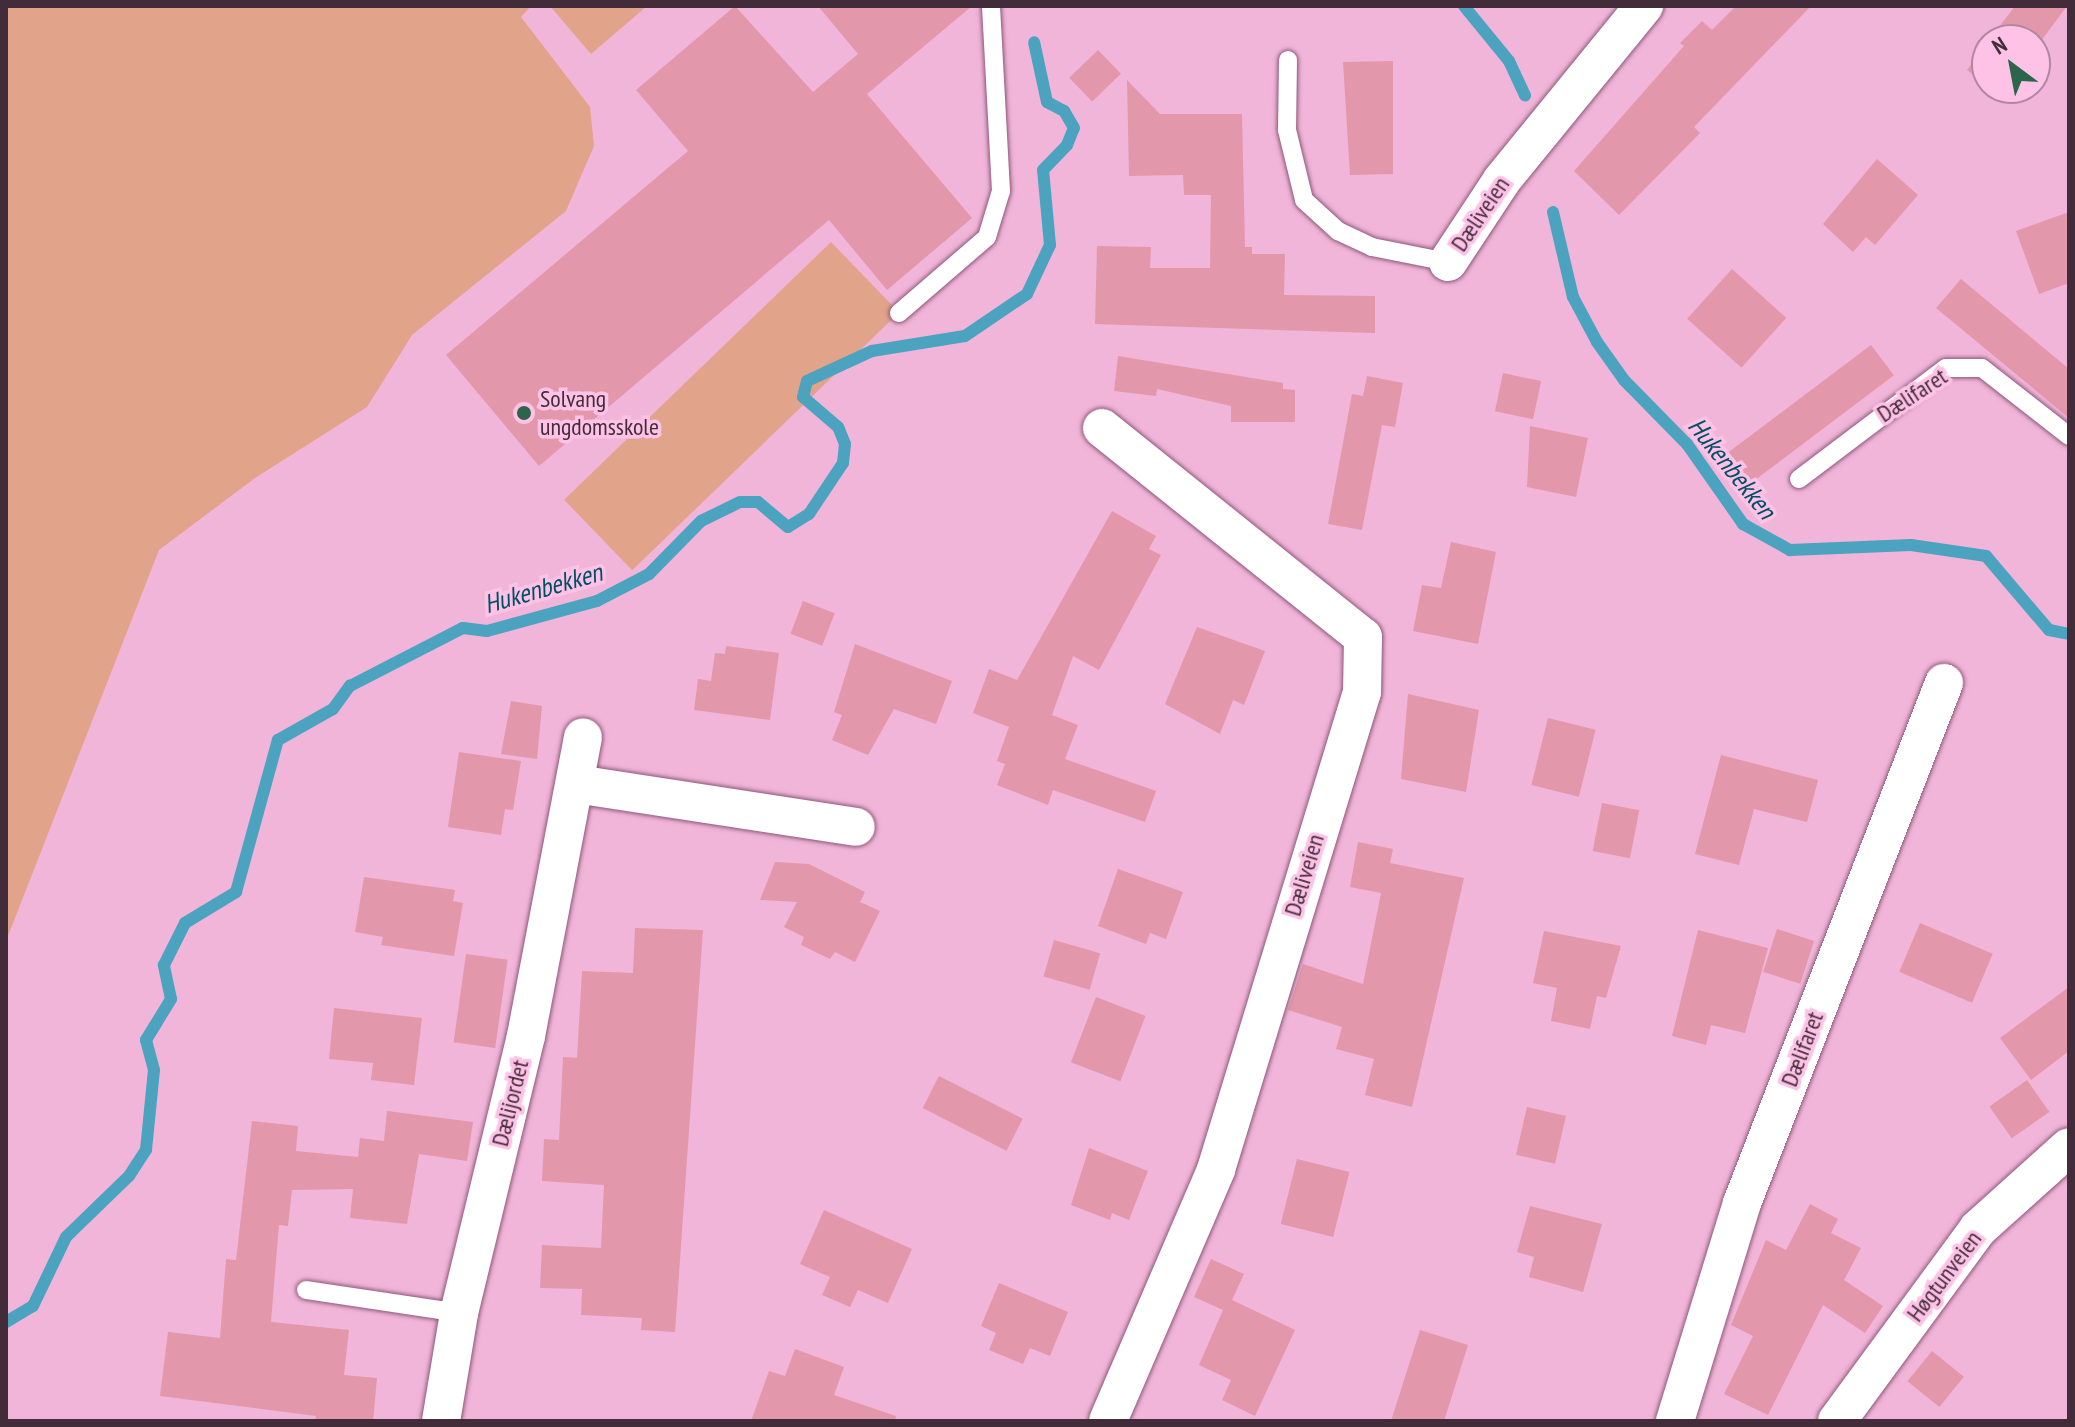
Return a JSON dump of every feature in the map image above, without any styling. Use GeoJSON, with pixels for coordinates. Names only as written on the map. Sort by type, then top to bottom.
{"type":"FeatureCollection","features":[{"type":"Feature","properties":{"kind":"street","name":"Dæliveien"},"geometry":{"type":"LineString","coordinates":[[1448,262],[1502,180],[1644,6]]}},
{"type":"Feature","properties":{"kind":"street","name":"Dæliveien"},"geometry":{"type":"LineString","coordinates":[[1102,428],[1363,637],[1362,692],[1216,1170],[1108,1421]]}},
{"type":"Feature","properties":{"kind":"street","name":"Dælifaret"},"geometry":{"type":"LineString","coordinates":[[1675,1421],[1742,1203],[1944,683]]}},
{"type":"Feature","properties":{"kind":"street","name":"Dælijordet"},"geometry":{"type":"LineString","coordinates":[[441,1421],[459,1313],[526,1036],[583,737]]}},
{"type":"Feature","properties":{"kind":"street"},"geometry":{"type":"LineString","coordinates":[[576,784],[856,827]]}},
{"type":"Feature","properties":{"kind":"street","name":"Høgtunveien"},"geometry":{"type":"LineString","coordinates":[[1837,1421],[1978,1229],[2069,1147]]}},
{"type":"Feature","properties":{"kind":"lane"},"geometry":{"type":"LineString","coordinates":[[899,313],[987,237],[1001,191],[991,6]]}},
{"type":"Feature","properties":{"kind":"lane","name":"Dæliveien"},"geometry":{"type":"LineString","coordinates":[[1288,60],[1287,130],[1304,200],[1338,231],[1372,247],[1448,262]]}},
{"type":"Feature","properties":{"kind":"lane","name":"Dælifaret"},"geometry":{"type":"LineString","coordinates":[[1799,479],[1946,368],[1982,368],[2069,436]]}},
{"type":"Feature","properties":{"kind":"lane"},"geometry":{"type":"LineString","coordinates":[[306,1290],[459,1313]]}},
{"type":"Feature","properties":{"kind":"shaded area"},"geometry":{"type":"Polygon","coordinates":[[[6,6],[531,6],[521,17],[590,107],[594,146],[566,211],[412,335],[367,407],[255,478],[159,550],[6,941],[6,6]]]}},
{"type":"Feature","properties":{"kind":"shaded area"},"geometry":{"type":"Polygon","coordinates":[[[550,6],[647,6],[591,54],[550,6]]]}},
{"type":"Feature","properties":{"kind":"shaded area"},"geometry":{"type":"Polygon","coordinates":[[[831,242],[899,312],[632,570],[564,500],[831,242]]]}},
{"type":"Feature","properties":{"kind":"building"},"geometry":{"type":"Polygon","coordinates":[[[735,6],[813,92],[858,54],[818,6],[972,6],[867,94],[972,218],[887,290],[829,220],[539,466],[446,355],[688,151],[636,90],[735,6]]]}},
{"type":"Feature","properties":{"kind":"building"},"geometry":{"type":"Polygon","coordinates":[[[1736,6],[1811,6],[1694,127],[1700,133],[1619,215],[1574,171],[1684,46],[1680,43],[1702,21],[1712,30],[1736,6]]]}},
{"type":"Feature","properties":{"kind":"building"},"geometry":{"type":"Polygon","coordinates":[[[2015,6],[2067,6],[2051,28],[2051,24],[2001,24],[2015,6]]]}},
{"type":"Feature","properties":{"kind":"building"},"geometry":{"type":"Polygon","coordinates":[[[1098,50],[1121,74],[1092,102],[1069,78],[1098,50]]]}},
{"type":"Feature","properties":{"kind":"building"},"geometry":{"type":"Polygon","coordinates":[[[1393,61],[1393,174],[1350,175],[1343,62],[1393,61]]]}},
{"type":"Feature","properties":{"kind":"building"},"geometry":{"type":"Polygon","coordinates":[[[1127,80],[1160,114],[1242,114],[1245,247],[1252,247],[1252,254],[1285,254],[1284,295],[1375,296],[1375,333],[1095,324],[1097,246],[1151,247],[1150,268],[1210,268],[1211,195],[1184,195],[1183,175],[1129,176],[1127,80]]]}},
{"type":"Feature","properties":{"kind":"building"},"geometry":{"type":"Polygon","coordinates":[[[1877,159],[1918,195],[1875,245],[1866,237],[1853,252],[1823,224],[1877,159]]]}},
{"type":"Feature","properties":{"kind":"building"},"geometry":{"type":"Polygon","coordinates":[[[2069,212],[2069,283],[2039,294],[2016,231],[2069,212]]]}},
{"type":"Feature","properties":{"kind":"building"},"geometry":{"type":"Polygon","coordinates":[[[1732,269],[1786,318],[1741,368],[1687,319],[1732,269]]]}},
{"type":"Feature","properties":{"kind":"building"},"geometry":{"type":"Polygon","coordinates":[[[1961,279],[2069,369],[2069,418],[1936,308],[1961,279]]]}},
{"type":"Feature","properties":{"kind":"building"},"geometry":{"type":"Polygon","coordinates":[[[1871,345],[1894,375],[1752,482],[1729,452],[1871,345]]]}},
{"type":"Feature","properties":{"kind":"building"},"geometry":{"type":"Polygon","coordinates":[[[1118,356],[1283,383],[1283,389],[1295,390],[1295,422],[1231,422],[1231,406],[1157,389],[1156,396],[1114,391],[1118,356]]]}},
{"type":"Feature","properties":{"kind":"building"},"geometry":{"type":"Polygon","coordinates":[[[1503,373],[1541,381],[1533,419],[1495,411],[1503,373]]]}},
{"type":"Feature","properties":{"kind":"building"},"geometry":{"type":"Polygon","coordinates":[[[1367,376],[1403,383],[1395,427],[1382,425],[1362,530],[1328,524],[1352,394],[1363,396],[1367,376]]]}},
{"type":"Feature","properties":{"kind":"building"},"geometry":{"type":"Polygon","coordinates":[[[1530,426],[1588,438],[1576,497],[1527,487],[1530,426]]]}},
{"type":"Feature","properties":{"kind":"building"},"geometry":{"type":"Polygon","coordinates":[[[1112,511],[1156,536],[1149,549],[1161,555],[1099,670],[1073,656],[1052,715],[1078,725],[1065,759],[1156,791],[1145,822],[1053,790],[1048,805],[997,785],[1005,764],[997,761],[1009,727],[973,713],[989,669],[1017,680],[1112,511]]]}},
{"type":"Feature","properties":{"kind":"building"},"geometry":{"type":"Polygon","coordinates":[[[1451,542],[1496,552],[1478,644],[1413,631],[1422,585],[1441,588],[1451,542]]]}},
{"type":"Feature","properties":{"kind":"building"},"geometry":{"type":"Polygon","coordinates":[[[803,601],[835,613],[822,646],[790,634],[803,601]]]}},
{"type":"Feature","properties":{"kind":"building"},"geometry":{"type":"Polygon","coordinates":[[[1197,627],[1265,651],[1244,705],[1233,700],[1220,734],[1165,704],[1197,627]]]}},
{"type":"Feature","properties":{"kind":"building"},"geometry":{"type":"Polygon","coordinates":[[[855,644],[952,681],[936,724],[894,709],[868,755],[832,740],[842,715],[834,712],[855,644]]]}},
{"type":"Feature","properties":{"kind":"building"},"geometry":{"type":"Polygon","coordinates":[[[726,646],[779,653],[770,720],[694,710],[698,679],[711,681],[715,653],[725,654],[726,646]]]}},
{"type":"Feature","properties":{"kind":"building"},"geometry":{"type":"Polygon","coordinates":[[[1408,694],[1479,710],[1466,792],[1401,779],[1408,694]]]}},
{"type":"Feature","properties":{"kind":"building"},"geometry":{"type":"Polygon","coordinates":[[[511,701],[542,706],[537,759],[501,754],[511,701]]]}},
{"type":"Feature","properties":{"kind":"building"},"geometry":{"type":"Polygon","coordinates":[[[1548,718],[1596,730],[1579,797],[1531,785],[1548,718]]]}},
{"type":"Feature","properties":{"kind":"building"},"geometry":{"type":"Polygon","coordinates":[[[459,752],[521,761],[513,810],[505,809],[501,835],[448,827],[459,752]]]}},
{"type":"Feature","properties":{"kind":"building"},"geometry":{"type":"Polygon","coordinates":[[[1721,755],[1818,780],[1807,822],[1754,809],[1739,865],[1695,854],[1721,755]]]}},
{"type":"Feature","properties":{"kind":"building"},"geometry":{"type":"Polygon","coordinates":[[[1602,803],[1639,810],[1630,858],[1593,851],[1602,803]]]}},
{"type":"Feature","properties":{"kind":"building"},"geometry":{"type":"Polygon","coordinates":[[[1358,842],[1393,849],[1390,863],[1464,878],[1412,1107],[1365,1095],[1374,1059],[1336,1049],[1342,1027],[1288,1010],[1303,964],[1363,984],[1381,893],[1350,887],[1358,842]]]}},
{"type":"Feature","properties":{"kind":"building"},"geometry":{"type":"Polygon","coordinates":[[[775,862],[809,864],[865,892],[860,902],[880,911],[855,962],[835,952],[830,959],[801,945],[804,937],[784,927],[797,902],[760,900],[775,862]]]}},
{"type":"Feature","properties":{"kind":"building"},"geometry":{"type":"Polygon","coordinates":[[[1118,869],[1183,892],[1166,939],[1150,933],[1146,944],[1098,926],[1118,869]]]}},
{"type":"Feature","properties":{"kind":"building"},"geometry":{"type":"Polygon","coordinates":[[[364,877],[455,890],[453,901],[463,903],[454,956],[381,945],[383,937],[355,932],[364,877]]]}},
{"type":"Feature","properties":{"kind":"building"},"geometry":{"type":"Polygon","coordinates":[[[1920,923],[1993,954],[1972,1003],[1899,972],[1920,923]]]}},
{"type":"Feature","properties":{"kind":"building"},"geometry":{"type":"Polygon","coordinates":[[[635,928],[703,930],[675,1332],[641,1330],[642,1318],[581,1315],[582,1289],[540,1288],[542,1245],[601,1248],[604,1185],[542,1181],[544,1139],[559,1140],[563,1057],[577,1058],[582,971],[633,973],[635,928]]]}},
{"type":"Feature","properties":{"kind":"building"},"geometry":{"type":"Polygon","coordinates":[[[1777,929],[1814,941],[1800,984],[1763,972],[1777,929]]]}},
{"type":"Feature","properties":{"kind":"building"},"geometry":{"type":"Polygon","coordinates":[[[1698,930],[1768,948],[1745,1033],[1711,1025],[1706,1045],[1672,1036],[1698,930]]]}},
{"type":"Feature","properties":{"kind":"building"},"geometry":{"type":"Polygon","coordinates":[[[1544,931],[1621,946],[1606,998],[1597,996],[1590,1029],[1551,1021],[1557,988],[1533,983],[1544,931]]]}},
{"type":"Feature","properties":{"kind":"building"},"geometry":{"type":"Polygon","coordinates":[[[1054,940],[1100,953],[1090,990],[1044,977],[1054,940]]]}},
{"type":"Feature","properties":{"kind":"building"},"geometry":{"type":"Polygon","coordinates":[[[466,954],[508,960],[495,1048],[454,1042],[466,954]]]}},
{"type":"Feature","properties":{"kind":"building"},"geometry":{"type":"Polygon","coordinates":[[[2069,987],[2069,1051],[2031,1080],[2000,1038],[2069,987]]]}},
{"type":"Feature","properties":{"kind":"building"},"geometry":{"type":"Polygon","coordinates":[[[1096,997],[1145,1016],[1120,1081],[1071,1062],[1096,997]]]}},
{"type":"Feature","properties":{"kind":"building"},"geometry":{"type":"Polygon","coordinates":[[[334,1008],[422,1018],[414,1085],[371,1080],[373,1063],[329,1059],[334,1008]]]}},
{"type":"Feature","properties":{"kind":"building"},"geometry":{"type":"Polygon","coordinates":[[[939,1076],[1023,1119],[1006,1151],[923,1108],[939,1076]]]}},
{"type":"Feature","properties":{"kind":"building"},"geometry":{"type":"Polygon","coordinates":[[[2027,1080],[2049,1112],[2012,1138],[1989,1106],[2027,1080]]]}},
{"type":"Feature","properties":{"kind":"building"},"geometry":{"type":"Polygon","coordinates":[[[1527,1107],[1566,1116],[1555,1164],[1516,1155],[1527,1107]]]}},
{"type":"Feature","properties":{"kind":"building"},"geometry":{"type":"Polygon","coordinates":[[[387,1111],[473,1122],[467,1161],[419,1154],[407,1224],[350,1218],[353,1189],[292,1190],[288,1226],[279,1225],[271,1322],[349,1330],[344,1375],[377,1378],[373,1421],[315,1421],[316,1416],[160,1396],[168,1332],[220,1338],[226,1259],[236,1260],[252,1121],[298,1126],[296,1151],[358,1157],[360,1138],[384,1141],[387,1111]]]}},
{"type":"Feature","properties":{"kind":"building"},"geometry":{"type":"Polygon","coordinates":[[[1089,1148],[1148,1171],[1129,1220],[1112,1213],[1110,1220],[1071,1205],[1089,1148]]]}},
{"type":"Feature","properties":{"kind":"building"},"geometry":{"type":"Polygon","coordinates":[[[1297,1159],[1349,1172],[1333,1237],[1281,1224],[1297,1159]]]}},
{"type":"Feature","properties":{"kind":"building"},"geometry":{"type":"Polygon","coordinates":[[[1810,1204],[1838,1219],[1831,1233],[1861,1248],[1844,1280],[1883,1306],[1865,1333],[1823,1305],[1768,1415],[1724,1394],[1753,1336],[1731,1325],[1766,1240],[1786,1250],[1810,1204]]]}},
{"type":"Feature","properties":{"kind":"building"},"geometry":{"type":"Polygon","coordinates":[[[1530,1206],[1602,1224],[1583,1292],[1529,1277],[1534,1257],[1517,1252],[1530,1206]]]}},
{"type":"Feature","properties":{"kind":"building"},"geometry":{"type":"Polygon","coordinates":[[[824,1210],[912,1249],[888,1303],[858,1290],[850,1307],[822,1295],[830,1277],[800,1264],[824,1210]]]}},
{"type":"Feature","properties":{"kind":"building"},"geometry":{"type":"Polygon","coordinates":[[[1211,1259],[1244,1274],[1232,1300],[1295,1330],[1255,1416],[1222,1400],[1231,1380],[1199,1365],[1223,1310],[1194,1297],[1211,1259]]]}},
{"type":"Feature","properties":{"kind":"building"},"geometry":{"type":"Polygon","coordinates":[[[999,1283],[1068,1312],[1050,1356],[1030,1348],[1023,1364],[989,1350],[996,1333],[981,1326],[999,1283]]]}},
{"type":"Feature","properties":{"kind":"building"},"geometry":{"type":"Polygon","coordinates":[[[1420,1330],[1468,1345],[1444,1421],[1391,1421],[1420,1330]]]}},
{"type":"Feature","properties":{"kind":"building"},"geometry":{"type":"Polygon","coordinates":[[[795,1349],[844,1367],[834,1395],[896,1416],[895,1421],[751,1421],[769,1371],[785,1376],[795,1349]]]}},
{"type":"Feature","properties":{"kind":"building"},"geometry":{"type":"Polygon","coordinates":[[[1932,1351],[1964,1377],[1939,1407],[1907,1381],[1932,1351]]]}},
{"type":"Feature","properties":{"kind":"waterway","name":"Hukenbekken"},"geometry":{"type":"LineString","coordinates":[[1464,6],[1509,61],[1525,95]]}},
{"type":"Feature","properties":{"kind":"waterway","name":"Hukenbekken"},"geometry":{"type":"LineString","coordinates":[[6,1322],[33,1306],[66,1237],[129,1176],[146,1150],[154,1070],[146,1040],[171,999],[164,965],[185,923],[236,892],[278,740],[333,709],[350,686],[463,628],[487,631],[597,601],[649,574],[701,521],[740,502],[758,502],[788,527],[809,514],[843,463],[845,444],[838,427],[803,397],[807,381],[872,351],[965,336],[1027,294],[1050,245],[1043,170],[1067,145],[1074,128],[1064,111],[1047,102],[1034,42]]}},
{"type":"Feature","properties":{"kind":"waterway","name":"Hukenbekken"},"geometry":{"type":"LineString","coordinates":[[1553,212],[1573,297],[1597,342],[1624,380],[1687,444],[1743,524],[1790,550],[1911,545],[1986,556],[2049,630],[2069,634]]}},
{"type":"Feature","properties":{"kind":"place","name":"Solvang ungdomsskole"},"geometry":{"type":"Point","coordinates":[524,413]}}]}
